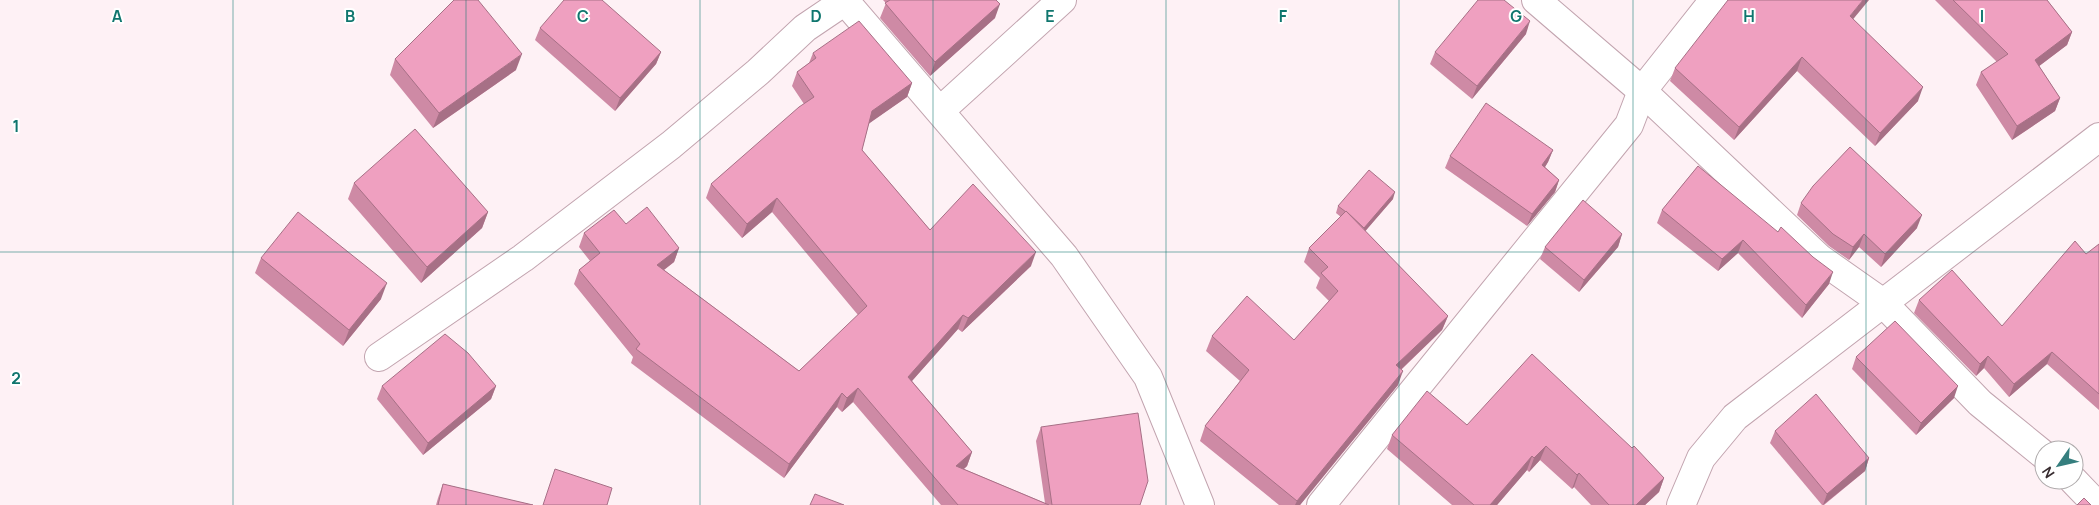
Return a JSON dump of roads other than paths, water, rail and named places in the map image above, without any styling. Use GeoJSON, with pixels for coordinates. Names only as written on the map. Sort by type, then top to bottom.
{"type":"FeatureCollection","features":[{"type":"Feature","properties":{"kind":"street"},"geometry":{"type":"LineString","coordinates":[[941,110],[1062,0]]}},
{"type":"Feature","properties":{"kind":"street"},"geometry":{"type":"LineString","coordinates":[[1536,0],[1642,92],[1819,258],[1883,303],[1980,403],[2034,447]]}},
{"type":"Feature","properties":{"kind":"street"},"geometry":{"type":"LineString","coordinates":[[1321,505],[1629,125],[1642,92],[1714,0]]}},
{"type":"Feature","properties":{"kind":"street"},"geometry":{"type":"LineString","coordinates":[[379,357],[523,258],[656,157],[758,72],[805,28],[845,1],[941,110],[1064,256],[1148,377],[1200,505]]}},
{"type":"Feature","properties":{"kind":"street"},"geometry":{"type":"LineString","coordinates":[[1681,505],[1701,458],[1735,417],[2099,137]]}},
{"type":"Feature","properties":{"kind":"street"},"geometry":{"type":"LineString","coordinates":[[2083,490],[2097,505]]}}]}
